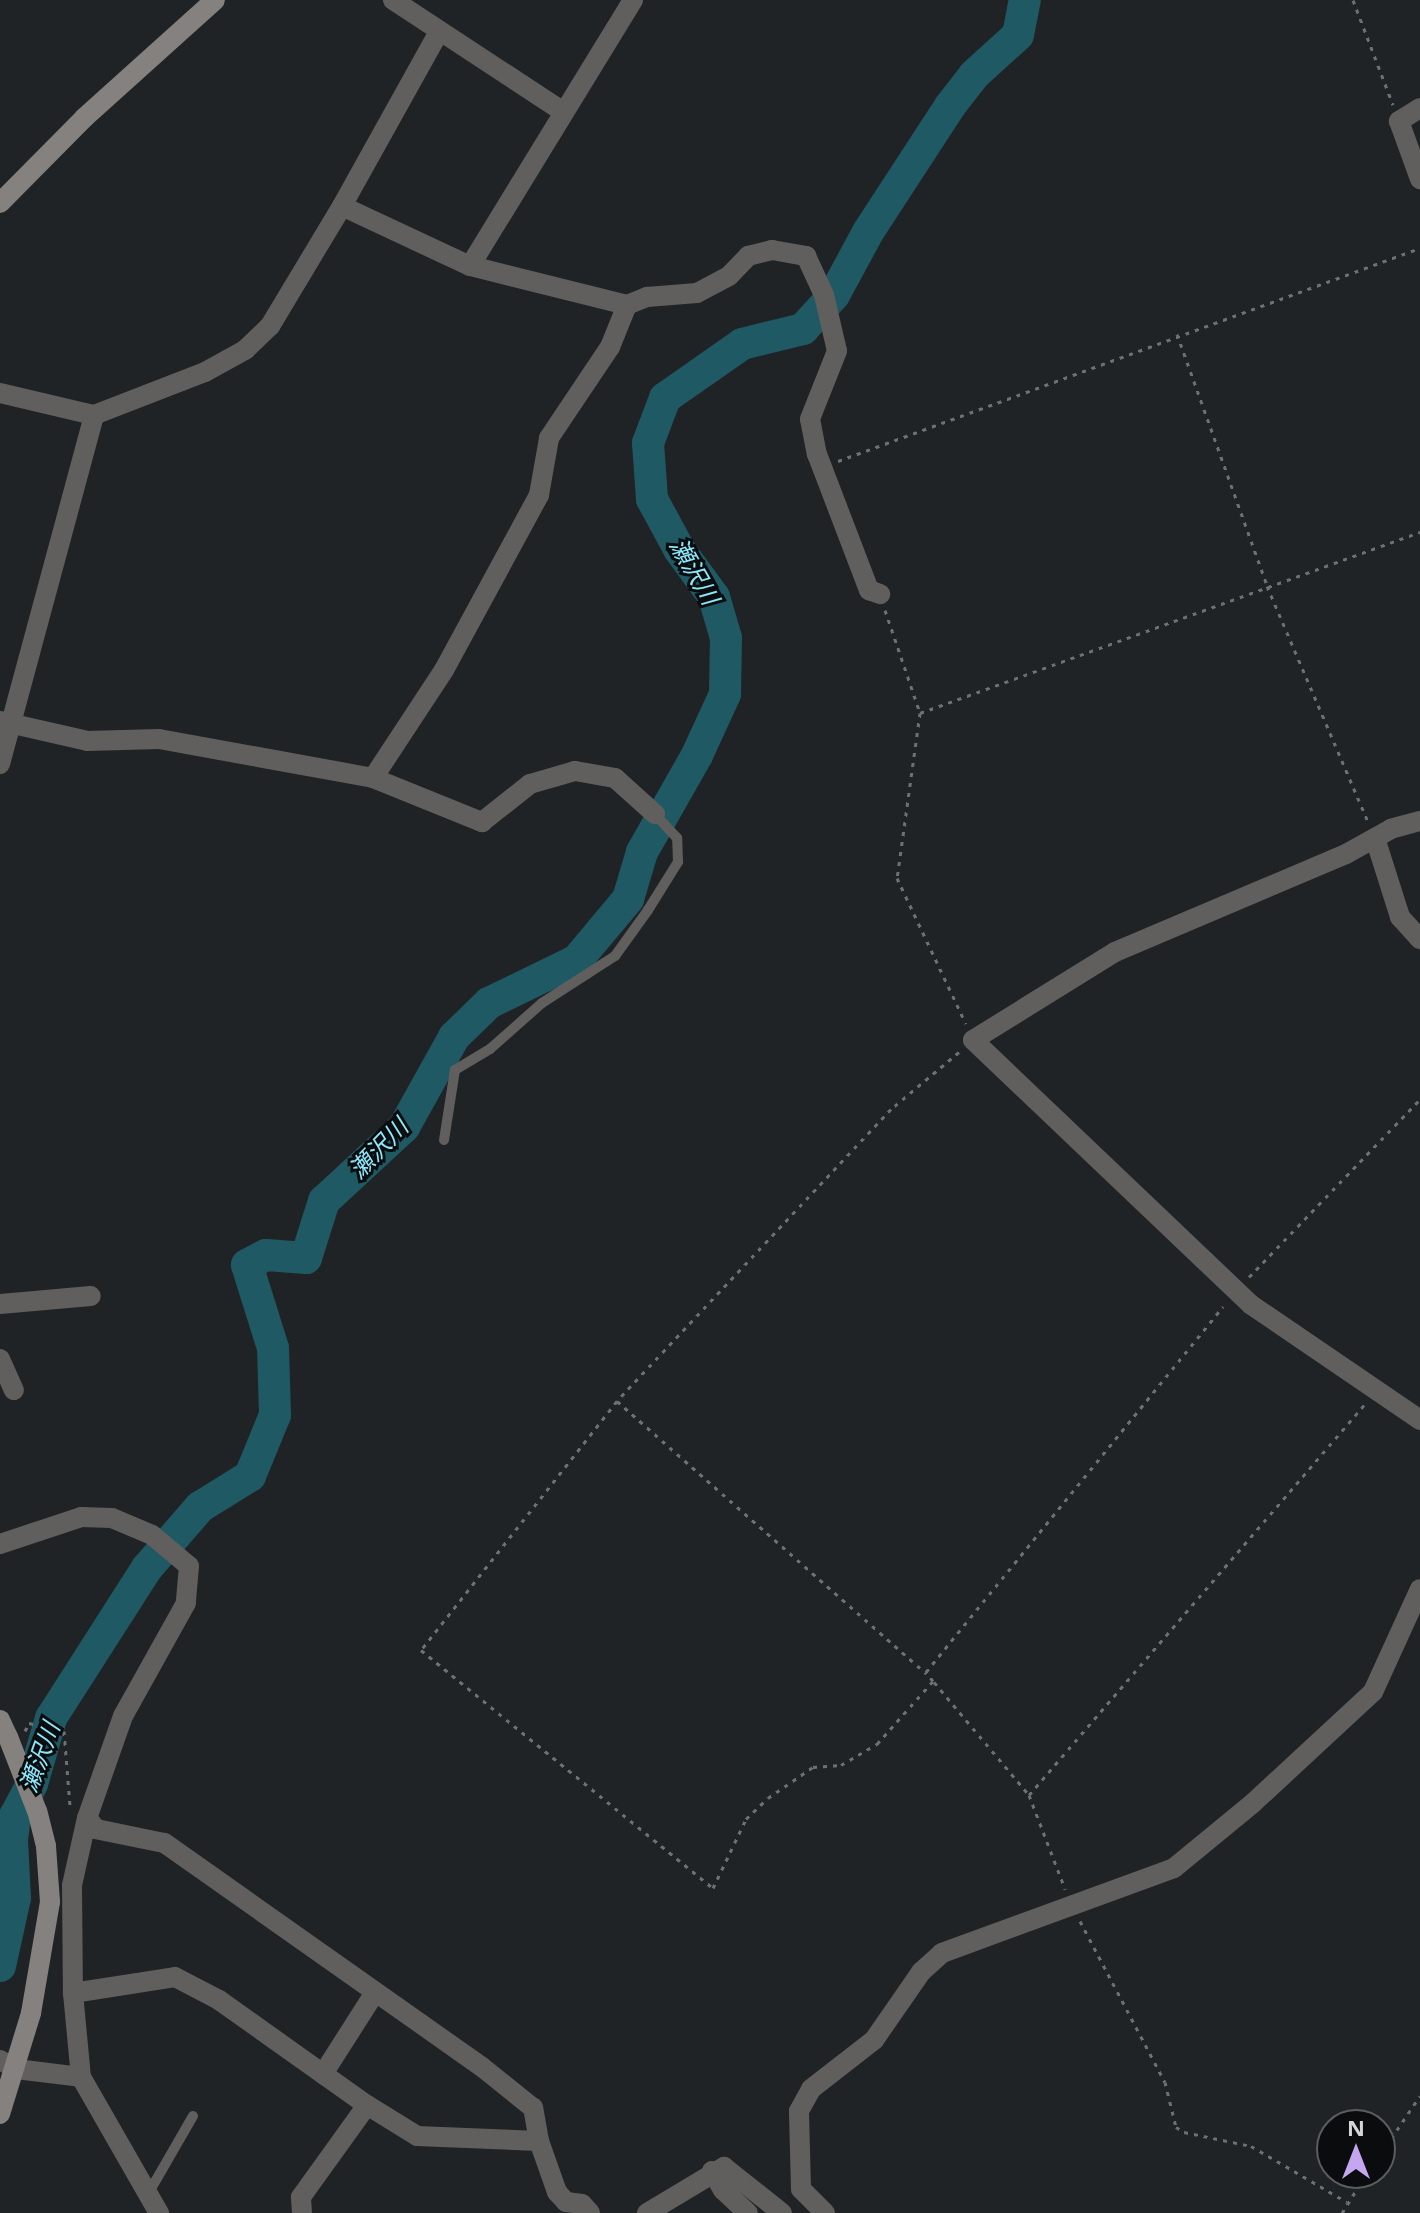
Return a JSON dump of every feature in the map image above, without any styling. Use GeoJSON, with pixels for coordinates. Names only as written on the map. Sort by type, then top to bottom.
{"type":"FeatureCollection","features":[{"type":"Feature","properties":{"kind":"main road"},"geometry":{"type":"LineString","coordinates":[[0,203],[84,118],[215,0]]}},
{"type":"Feature","properties":{"kind":"main road"},"geometry":{"type":"LineString","coordinates":[[0,2114],[8,2064],[31,2013],[50,1902],[46,1846],[10,1731]]}},
{"type":"Feature","properties":{"kind":"street"},"geometry":{"type":"LineString","coordinates":[[393,0],[424,17],[439,32],[562,111]]}},
{"type":"Feature","properties":{"kind":"street"},"geometry":{"type":"LineString","coordinates":[[470,266],[562,111],[633,0]]}},
{"type":"Feature","properties":{"kind":"street"},"geometry":{"type":"LineString","coordinates":[[0,393],[94,415],[205,372],[245,350],[270,326],[342,206],[439,32]]}},
{"type":"Feature","properties":{"kind":"street"},"geometry":{"type":"LineString","coordinates":[[1420,108],[1399,121],[1420,179]]}},
{"type":"Feature","properties":{"kind":"street"},"geometry":{"type":"LineString","coordinates":[[342,206],[470,266],[627,305],[647,297],[697,293],[729,276],[748,256],[772,250],[806,256],[824,295],[837,351],[810,419],[817,454],[869,590],[880,594]]}},
{"type":"Feature","properties":{"kind":"street"},"geometry":{"type":"LineString","coordinates":[[373,778],[444,670],[539,495],[549,438],[610,347],[627,305]]}},
{"type":"Feature","properties":{"kind":"street"},"geometry":{"type":"LineString","coordinates":[[0,764],[6,721],[94,415]]}},
{"type":"Feature","properties":{"kind":"street"},"geometry":{"type":"LineString","coordinates":[[6,721],[87,741],[159,739],[373,778],[482,822],[530,784],[575,771],[615,778],[655,814]]}},
{"type":"Feature","properties":{"kind":"street"},"geometry":{"type":"LineString","coordinates":[[1420,821],[1391,829],[1115,952],[973,1040],[1250,1304],[1420,1420]]}},
{"type":"Feature","properties":{"kind":"street"},"geometry":{"type":"LineString","coordinates":[[1375,838],[1400,917],[1420,939]]}},
{"type":"Feature","properties":{"kind":"street"},"geometry":{"type":"LineString","coordinates":[[0,1304],[91,1296]]}},
{"type":"Feature","properties":{"kind":"street"},"geometry":{"type":"LineString","coordinates":[[0,1359],[14,1390]]}},
{"type":"Feature","properties":{"kind":"street"},"geometry":{"type":"LineString","coordinates":[[0,1544],[81,1517],[112,1518],[152,1535],[189,1566],[186,1603],[123,1716],[87,1818],[72,1885],[73,1993],[81,2077],[159,2213]]}},
{"type":"Feature","properties":{"kind":"street"},"geometry":{"type":"LineString","coordinates":[[825,2213],[801,2189],[799,2111],[811,2089],[874,2040],[921,1972],[942,1953],[1174,1868],[1253,1803],[1373,1692],[1420,1589]]}},
{"type":"Feature","properties":{"kind":"street"},"geometry":{"type":"LineString","coordinates":[[87,1818],[96,1829],[164,1843],[374,1994],[482,2067],[533,2108],[539,2141],[557,2192],[566,2202],[582,2204],[590,2213]]}},
{"type":"Feature","properties":{"kind":"street"},"geometry":{"type":"LineString","coordinates":[[73,1993],[175,1977],[219,2000],[367,2105],[417,2136],[539,2141]]}},
{"type":"Feature","properties":{"kind":"street"},"geometry":{"type":"LineString","coordinates":[[323,2074],[374,1994]]}},
{"type":"Feature","properties":{"kind":"street"},"geometry":{"type":"LineString","coordinates":[[8,2064],[81,2077]]}},
{"type":"Feature","properties":{"kind":"street"},"geometry":{"type":"LineString","coordinates":[[302,2213],[301,2197],[367,2105]]}},
{"type":"Feature","properties":{"kind":"street"},"geometry":{"type":"LineString","coordinates":[[647,2213],[712,2171],[724,2167],[782,2213]]}},
{"type":"Feature","properties":{"kind":"street"},"geometry":{"type":"LineString","coordinates":[[712,2171],[723,2190],[748,2213]]}},
{"type":"Feature","properties":{"kind":"lane"},"geometry":{"type":"LineString","coordinates":[[444,1140],[455,1070],[490,1049],[542,1003],[615,956],[648,910],[678,862],[677,838],[655,814]]}},
{"type":"Feature","properties":{"kind":"lane"},"geometry":{"type":"LineString","coordinates":[[148,2194],[193,2116]]}},
{"type":"Feature","properties":{"kind":"path"},"geometry":{"type":"LineString","coordinates":[[1353,0],[1399,121]]}},
{"type":"Feature","properties":{"kind":"path"},"geometry":{"type":"LineString","coordinates":[[835,462],[1177,334],[1420,248]]}},
{"type":"Feature","properties":{"kind":"path"},"geometry":{"type":"LineString","coordinates":[[1177,334],[1267,586],[1375,838]]}},
{"type":"Feature","properties":{"kind":"path"},"geometry":{"type":"LineString","coordinates":[[920,713],[1420,532]]}},
{"type":"Feature","properties":{"kind":"path"},"geometry":{"type":"LineString","coordinates":[[880,594],[920,713],[897,878],[973,1040],[891,1109],[617,1401],[421,1650],[713,1888],[746,1819],[768,1798],[813,1767],[841,1765],[877,1744],[933,1681]]}},
{"type":"Feature","properties":{"kind":"path"},"geometry":{"type":"LineString","coordinates":[[926,1672],[1236,1291],[1420,1099]]}},
{"type":"Feature","properties":{"kind":"path"},"geometry":{"type":"LineString","coordinates":[[1029,1795],[1375,1392]]}},
{"type":"Feature","properties":{"kind":"path"},"geometry":{"type":"LineString","coordinates":[[617,1401],[926,1672],[1029,1795],[1071,1904],[1165,2082],[1176,2127],[1184,2132],[1251,2146],[1347,2202]]}},
{"type":"Feature","properties":{"kind":"path"},"geometry":{"type":"LineString","coordinates":[[10,1731],[29,1723],[64,1731],[67,1794],[72,1813],[87,1818]]}},
{"type":"Feature","properties":{"kind":"path"},"geometry":{"type":"LineString","coordinates":[[1396,2131],[1420,2096]]}},
{"type":"Feature","properties":{"kind":"path"},"geometry":{"type":"LineString","coordinates":[[1342,2213],[1356,2189]]}},
{"type":"Feature","properties":{"kind":"waterway","name":"瀬沢川"},"geometry":{"type":"LineString","coordinates":[[0,1966],[15,1898],[12,1840],[15,1816],[32,1784],[51,1718],[147,1568],[200,1507],[250,1476],[275,1415],[273,1348],[247,1265],[266,1255],[306,1258],[324,1201],[404,1127],[454,1037],[489,1003],[577,960],[628,899],[642,852],[697,755],[725,694],[726,638],[714,597],[679,549],[652,499],[648,443],[665,398],[742,344],[803,329],[834,295],[868,232],[950,106],[974,75],[1018,35],[1025,0]]}}]}
